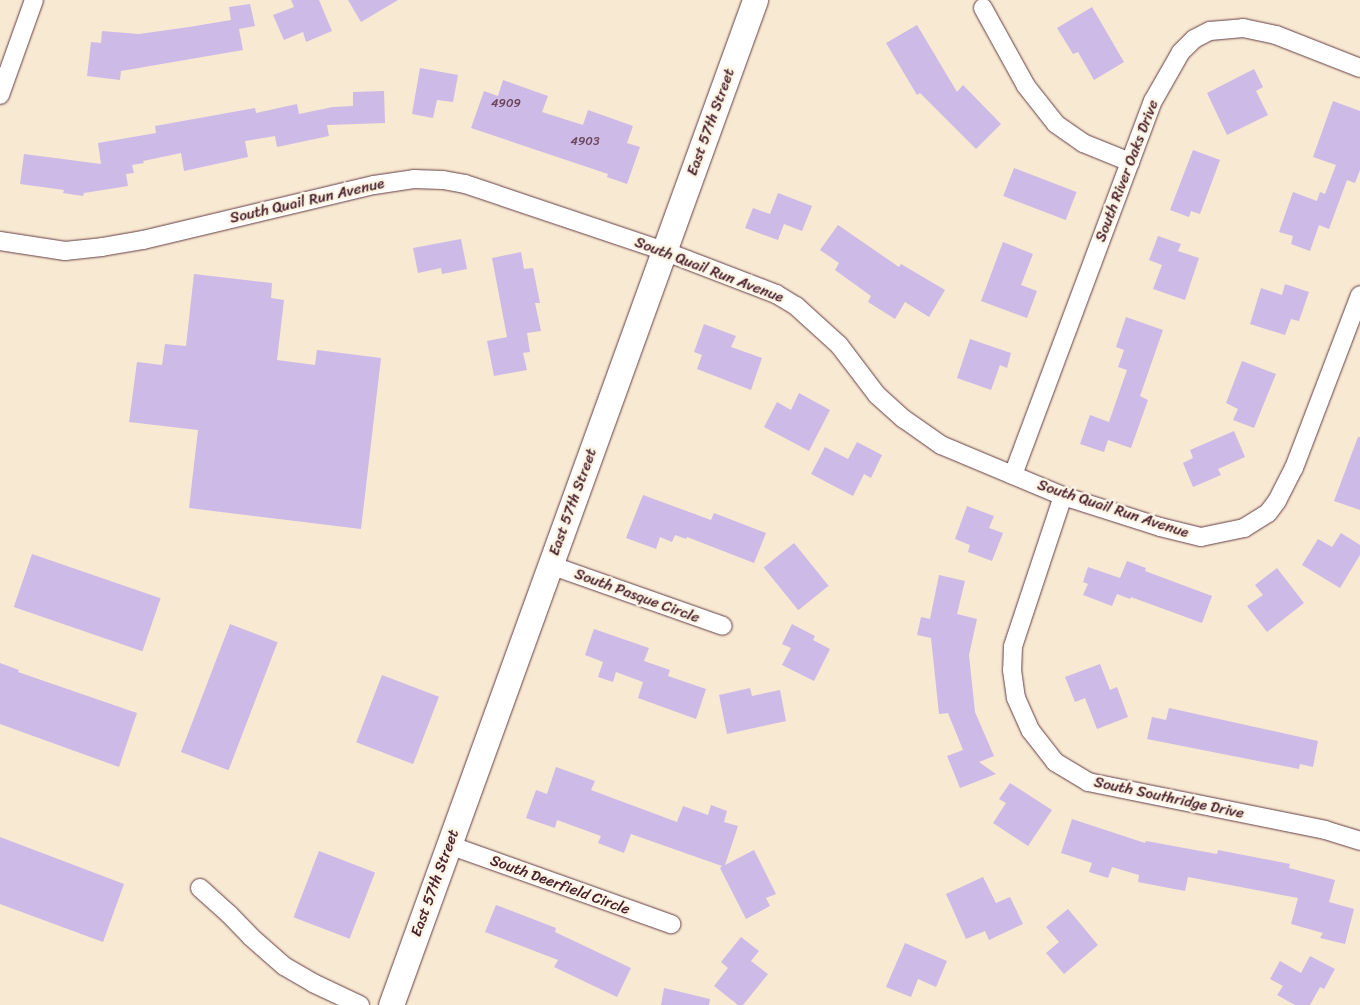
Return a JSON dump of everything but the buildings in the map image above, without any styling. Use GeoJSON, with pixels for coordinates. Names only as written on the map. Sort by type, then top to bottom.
{"type":"FeatureCollection","features":[{"type":"Feature","properties":{"kind":"main road","name":"East 57th Street"},"geometry":{"type":"LineString","coordinates":[[391,1005],[755,0]]}},
{"type":"Feature","properties":{"kind":"street"},"geometry":{"type":"LineString","coordinates":[[0,95],[34,0]]}},
{"type":"Feature","properties":{"kind":"street"},"geometry":{"type":"LineString","coordinates":[[983,8],[1026,86],[1056,124],[1083,144],[1130,162]]}},
{"type":"Feature","properties":{"kind":"street","name":"South River Oaks Drive"},"geometry":{"type":"LineString","coordinates":[[1013,475],[1153,101],[1164,78],[1181,52],[1194,39],[1210,31],[1243,28],[1260,31],[1360,68]]}},
{"type":"Feature","properties":{"kind":"street","name":"South Quail Run Avenue"},"geometry":{"type":"LineString","coordinates":[[0,241],[65,251],[102,247],[143,240],[374,185],[414,179],[443,180],[465,184],[664,251],[776,294],[796,306],[839,346],[877,395],[904,419],[941,445],[1063,496],[1160,527],[1201,537],[1244,528],[1268,513],[1277,500],[1294,468],[1360,295]]}},
{"type":"Feature","properties":{"kind":"street","name":"South Southridge Drive"},"geometry":{"type":"LineString","coordinates":[[1063,496],[1012,646],[1012,670],[1016,698],[1031,731],[1055,762],[1088,782],[1325,830],[1360,841]]}},
{"type":"Feature","properties":{"kind":"street","name":"South Pasque Circle"},"geometry":{"type":"LineString","coordinates":[[550,565],[723,626]]}},
{"type":"Feature","properties":{"kind":"street","name":"South Deerfield Circle"},"geometry":{"type":"LineString","coordinates":[[449,845],[670,924]]}},
{"type":"Feature","properties":{"kind":"street"},"geometry":{"type":"LineString","coordinates":[[200,888],[230,914],[251,938],[284,966],[360,1005]]}}]}
